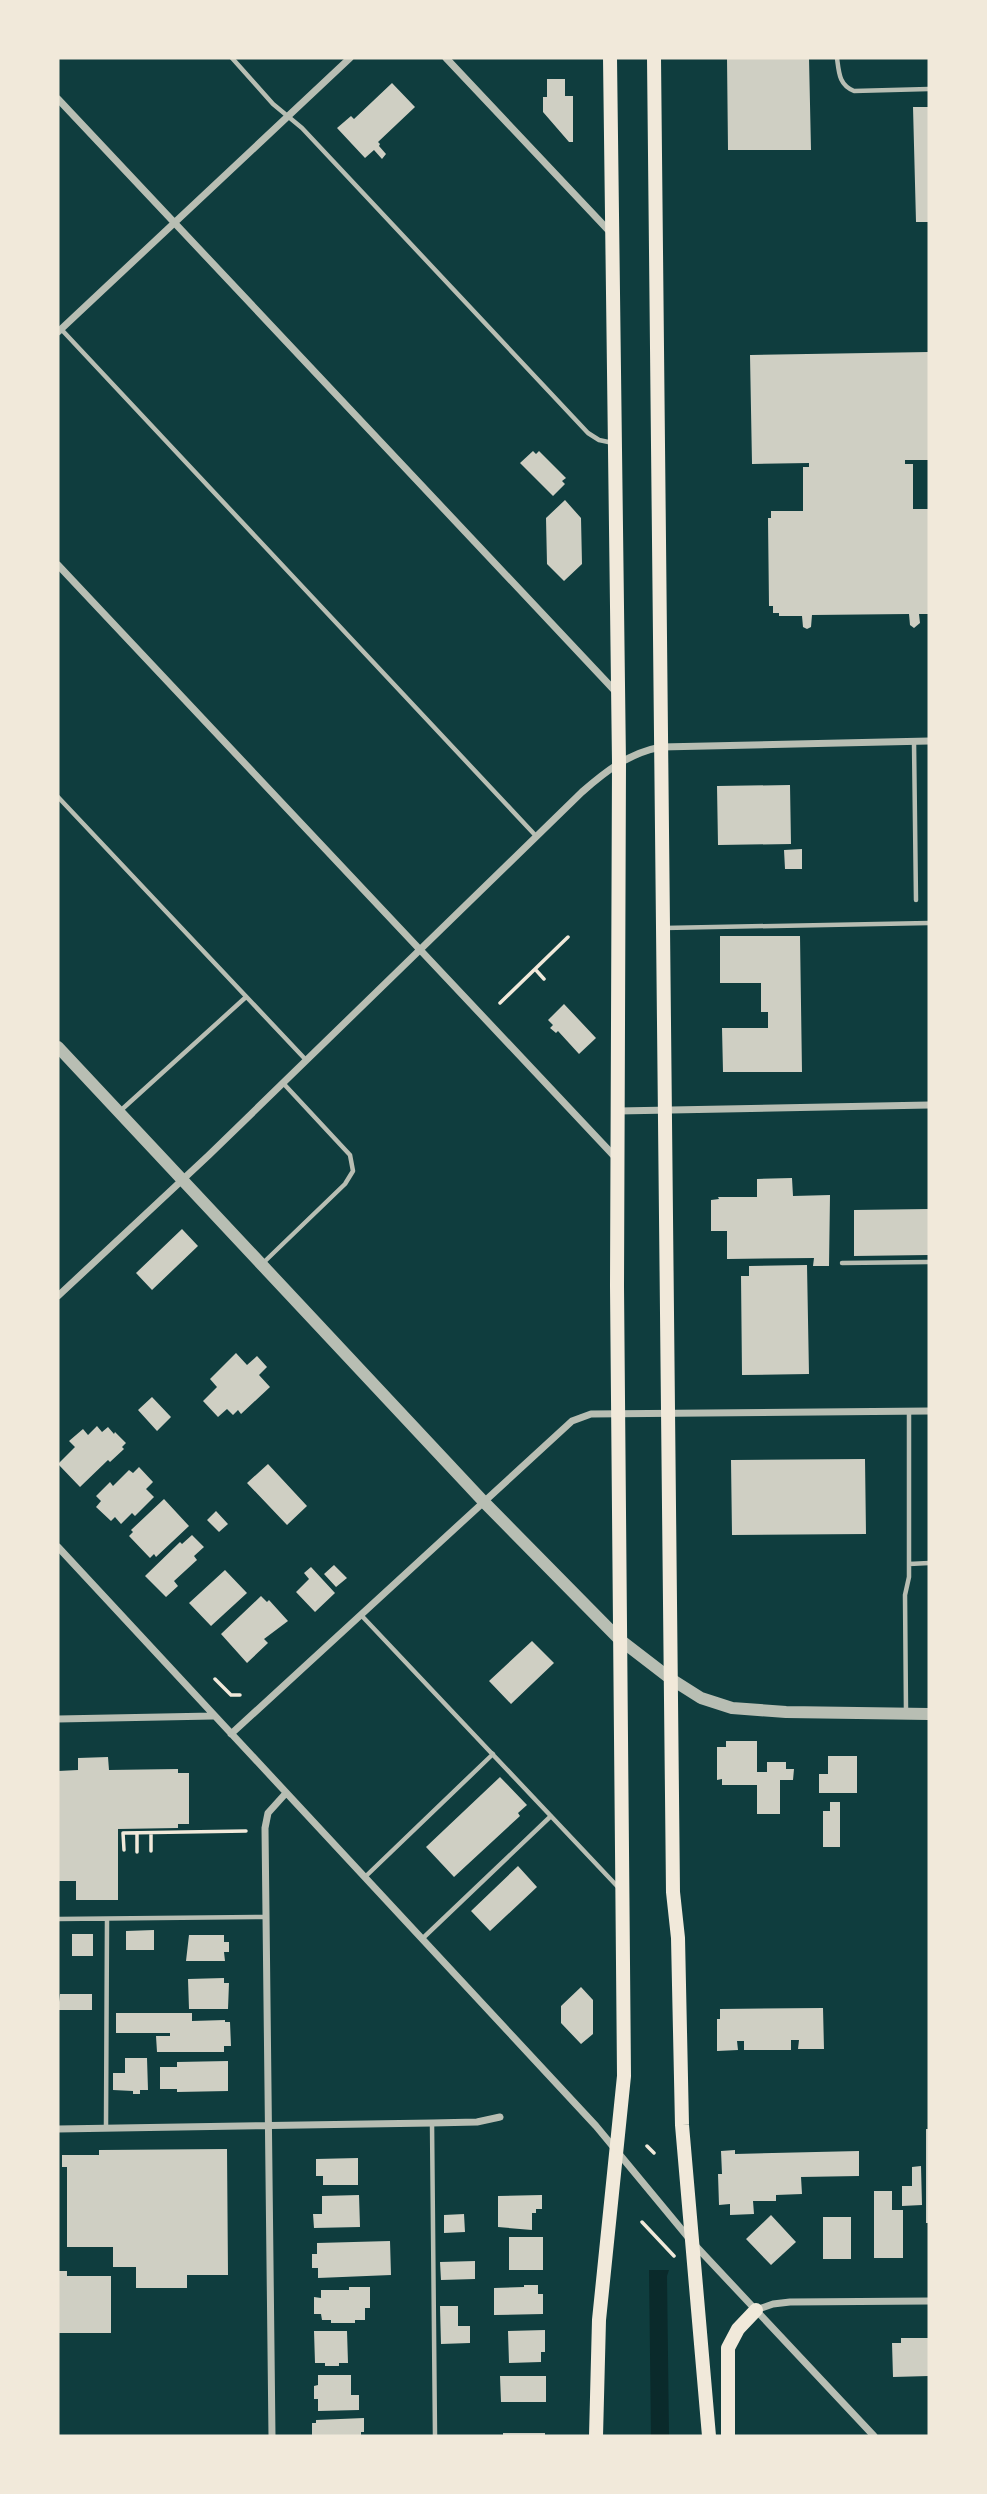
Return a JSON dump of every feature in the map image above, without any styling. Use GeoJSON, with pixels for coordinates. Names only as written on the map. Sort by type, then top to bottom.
{"type":"FeatureCollection","features":[{"type":"Feature","properties":{"kind":"main road"},"geometry":{"type":"LineString","coordinates":[[596,2436],[599,2320],[624,2094],[616,1158],[619,762],[610,58]]}},
{"type":"Feature","properties":{"kind":"main road"},"geometry":{"type":"LineString","coordinates":[[654,58],[673,1892],[678,1938],[682,2125],[709,2436]]}},
{"type":"Feature","properties":{"kind":"main road"},"geometry":{"type":"LineString","coordinates":[[727,2436],[727,2348],[738,2329],[756,2311]]}},
{"type":"Feature","properties":{"kind":"street"},"geometry":{"type":"LineString","coordinates":[[59,331],[350,58]]}},
{"type":"Feature","properties":{"kind":"street"},"geometry":{"type":"LineString","coordinates":[[446,58],[612,235]]}},
{"type":"Feature","properties":{"kind":"street"},"geometry":{"type":"LineString","coordinates":[[58,99],[617,694]]}},
{"type":"Feature","properties":{"kind":"street"},"geometry":{"type":"LineString","coordinates":[[58,565],[616,1158]]}},
{"type":"Feature","properties":{"kind":"street"},"geometry":{"type":"LineString","coordinates":[[59,1294],[182,1180],[588,787],[619,762],[634,754],[661,747],[929,741]]}},
{"type":"Feature","properties":{"kind":"street"},"geometry":{"type":"LineString","coordinates":[[58,1047],[483,1501],[619,1639],[701,1698],[732,1708],[786,1712],[929,1714]]}},
{"type":"Feature","properties":{"kind":"street"},"geometry":{"type":"LineString","coordinates":[[618,1111],[929,1105]]}},
{"type":"Feature","properties":{"kind":"street"},"geometry":{"type":"LineString","coordinates":[[231,1734],[572,1421],[591,1414],[617,1413],[668,1415],[929,1411]]}},
{"type":"Feature","properties":{"kind":"street"},"geometry":{"type":"LineString","coordinates":[[58,1547],[617,2151],[692,2242],[874,2436]]}},
{"type":"Feature","properties":{"kind":"street"},"geometry":{"type":"LineString","coordinates":[[58,1719],[213,1716]]}},
{"type":"Feature","properties":{"kind":"street"},"geometry":{"type":"LineString","coordinates":[[272,2436],[266,1821],[273,1806],[286,1793]]}},
{"type":"Feature","properties":{"kind":"street"},"geometry":{"type":"LineString","coordinates":[[58,2129],[477,2122],[500,2117]]}},
{"type":"Feature","properties":{"kind":"street"},"geometry":{"type":"LineString","coordinates":[[756,2311],[773,2304],[790,2302],[929,2301]]}},
{"type":"Feature","properties":{"kind":"lane"},"geometry":{"type":"LineString","coordinates":[[232,58],[273,104],[302,128],[588,433],[599,440],[614,443]]}},
{"type":"Feature","properties":{"kind":"lane"},"geometry":{"type":"LineString","coordinates":[[837,58],[839,78],[846,88],[854,91],[929,89]]}},
{"type":"Feature","properties":{"kind":"lane"},"geometry":{"type":"LineString","coordinates":[[59,331],[536,837]]}},
{"type":"Feature","properties":{"kind":"lane"},"geometry":{"type":"LineString","coordinates":[[914,741],[916,900]]}},
{"type":"Feature","properties":{"kind":"lane"},"geometry":{"type":"LineString","coordinates":[[58,797],[306,1060]]}},
{"type":"Feature","properties":{"kind":"lane"},"geometry":{"type":"LineString","coordinates":[[663,928],[929,923]]}},
{"type":"Feature","properties":{"kind":"lane"},"geometry":{"type":"LineString","coordinates":[[119,1112],[246,997]]}},
{"type":"Feature","properties":{"kind":"lane"},"geometry":{"type":"LineString","coordinates":[[261,1264],[345,1184],[353,1171],[350,1155],[283,1083]]}},
{"type":"Feature","properties":{"kind":"lane"},"geometry":{"type":"LineString","coordinates":[[842,1263],[929,1262]]}},
{"type":"Feature","properties":{"kind":"lane"},"geometry":{"type":"LineString","coordinates":[[906,1714],[905,1595],[909,1564],[909,1411]]}},
{"type":"Feature","properties":{"kind":"lane"},"geometry":{"type":"LineString","coordinates":[[909,1564],[929,1563]]}},
{"type":"Feature","properties":{"kind":"lane"},"geometry":{"type":"LineString","coordinates":[[361,1614],[622,1891]]}},
{"type":"Feature","properties":{"kind":"lane"},"geometry":{"type":"LineString","coordinates":[[364,1877],[493,1754]]}},
{"type":"Feature","properties":{"kind":"lane"},"geometry":{"type":"LineString","coordinates":[[422,1939],[551,1816]]}},
{"type":"Feature","properties":{"kind":"lane"},"geometry":{"type":"LineString","coordinates":[[58,1919],[266,1917]]}},
{"type":"Feature","properties":{"kind":"lane"},"geometry":{"type":"LineString","coordinates":[[107,1919],[107,2128]]}},
{"type":"Feature","properties":{"kind":"lane"},"geometry":{"type":"LineString","coordinates":[[432,2123],[435,2436]]}},
{"type":"Feature","properties":{"kind":"path"},"geometry":{"type":"LineString","coordinates":[[499,1003],[568,937]]}},
{"type":"Feature","properties":{"kind":"path"},"geometry":{"type":"LineString","coordinates":[[535,969],[544,979]]}},
{"type":"Feature","properties":{"kind":"path"},"geometry":{"type":"LineString","coordinates":[[215,1679],[231,1695],[240,1695]]}},
{"type":"Feature","properties":{"kind":"path"},"geometry":{"type":"LineString","coordinates":[[124,1850],[123,1833],[246,1831]]}},
{"type":"Feature","properties":{"kind":"path"},"geometry":{"type":"LineString","coordinates":[[137,1833],[137,1852]]}},
{"type":"Feature","properties":{"kind":"path"},"geometry":{"type":"LineString","coordinates":[[151,1833],[151,1851]]}},
{"type":"Feature","properties":{"kind":"path"},"geometry":{"type":"LineString","coordinates":[[647,2146],[654,2153]]}},
{"type":"Feature","properties":{"kind":"path"},"geometry":{"type":"LineString","coordinates":[[642,2222],[674,2256]]}},
{"type":"Feature","properties":{"kind":"water"},"geometry":{"type":"Polygon","coordinates":[[[649,2270],[669,2270],[669,2436],[651,2436],[649,2270]]]}},
{"type":"Feature","properties":{"kind":"building"},"geometry":{"type":"Polygon","coordinates":[[[727,58],[809,58],[811,150],[728,150],[727,58]]]}},
{"type":"Feature","properties":{"kind":"building"},"geometry":{"type":"Polygon","coordinates":[[[547,79],[565,79],[565,96],[573,96],[573,142],[569,142],[543,112],[543,97],[547,97],[547,79]]]}},
{"type":"Feature","properties":{"kind":"building"},"geometry":{"type":"Polygon","coordinates":[[[392,83],[415,107],[378,142],[386,154],[382,159],[374,150],[365,158],[337,128],[351,116],[354,119],[392,83]]]}},
{"type":"Feature","properties":{"kind":"building"},"geometry":{"type":"Polygon","coordinates":[[[913,107],[929,107],[929,222],[916,222],[913,107]]]}},
{"type":"Feature","properties":{"kind":"building"},"geometry":{"type":"Polygon","coordinates":[[[929,352],[929,460],[905,460],[905,464],[913,464],[913,509],[929,509],[929,614],[919,614],[920,623],[914,628],[910,625],[909,614],[812,615],[811,627],[807,629],[803,627],[802,616],[779,616],[779,613],[773,613],[773,606],[769,606],[768,518],[771,518],[771,511],[803,511],[803,467],[809,467],[809,463],[752,464],[750,355],[929,352]]]}},
{"type":"Feature","properties":{"kind":"building"},"geometry":{"type":"Polygon","coordinates":[[[533,451],[536,454],[539,451],[566,478],[562,481],[565,484],[553,496],[520,463],[533,451]]]}},
{"type":"Feature","properties":{"kind":"building"},"geometry":{"type":"Polygon","coordinates":[[[565,500],[581,518],[582,564],[564,581],[547,564],[546,518],[565,500]]]}},
{"type":"Feature","properties":{"kind":"building"},"geometry":{"type":"Polygon","coordinates":[[[790,785],[791,844],[718,845],[717,786],[790,785]]]}},
{"type":"Feature","properties":{"kind":"building"},"geometry":{"type":"Polygon","coordinates":[[[802,849],[802,869],[785,869],[784,850],[802,849]]]}},
{"type":"Feature","properties":{"kind":"building"},"geometry":{"type":"Polygon","coordinates":[[[720,936],[800,936],[802,1072],[723,1072],[722,1028],[768,1028],[768,1012],[761,1012],[761,983],[720,983],[720,936]]]}},
{"type":"Feature","properties":{"kind":"building"},"geometry":{"type":"Polygon","coordinates":[[[564,1004],[596,1038],[579,1054],[558,1031],[556,1033],[550,1028],[553,1025],[548,1020],[564,1004]]]}},
{"type":"Feature","properties":{"kind":"building"},"geometry":{"type":"Polygon","coordinates":[[[792,1178],[793,1196],[830,1195],[829,1266],[813,1266],[814,1258],[727,1259],[727,1231],[711,1231],[711,1200],[719,1199],[718,1197],[757,1197],[757,1179],[792,1178]]]}},
{"type":"Feature","properties":{"kind":"building"},"geometry":{"type":"Polygon","coordinates":[[[929,1209],[929,1255],[854,1256],[854,1210],[929,1209]]]}},
{"type":"Feature","properties":{"kind":"building"},"geometry":{"type":"Polygon","coordinates":[[[182,1229],[198,1246],[152,1290],[136,1273],[182,1229]]]}},
{"type":"Feature","properties":{"kind":"building"},"geometry":{"type":"Polygon","coordinates":[[[807,1265],[809,1374],[742,1375],[741,1276],[749,1276],[749,1266],[807,1265]]]}},
{"type":"Feature","properties":{"kind":"building"},"geometry":{"type":"Polygon","coordinates":[[[236,1353],[247,1365],[257,1356],[267,1367],[259,1375],[270,1387],[241,1414],[238,1410],[233,1415],[227,1409],[218,1417],[203,1401],[217,1387],[210,1379],[236,1353]]]}},
{"type":"Feature","properties":{"kind":"building"},"geometry":{"type":"Polygon","coordinates":[[[152,1397],[171,1417],[157,1431],[138,1410],[152,1397]]]}},
{"type":"Feature","properties":{"kind":"building"},"geometry":{"type":"Polygon","coordinates":[[[97,1426],[102,1432],[108,1427],[126,1443],[122,1447],[124,1449],[110,1462],[108,1460],[80,1487],[58,1464],[75,1447],[69,1441],[83,1429],[88,1435],[97,1426]]]}},
{"type":"Feature","properties":{"kind":"building"},"geometry":{"type":"Polygon","coordinates":[[[865,1459],[866,1534],[732,1535],[731,1460],[865,1459]]]}},
{"type":"Feature","properties":{"kind":"building"},"geometry":{"type":"Polygon","coordinates":[[[268,1464],[307,1506],[287,1525],[247,1483],[268,1464]]]}},
{"type":"Feature","properties":{"kind":"building"},"geometry":{"type":"Polygon","coordinates":[[[139,1467],[153,1482],[146,1489],[154,1497],[135,1516],[132,1513],[121,1524],[115,1517],[111,1521],[96,1507],[101,1501],[96,1496],[110,1482],[113,1486],[129,1470],[133,1473],[139,1467]]]}},
{"type":"Feature","properties":{"kind":"building"},"geometry":{"type":"Polygon","coordinates":[[[164,1499],[189,1526],[156,1557],[154,1554],[150,1558],[129,1536],[133,1532],[131,1530],[164,1499]]]}},
{"type":"Feature","properties":{"kind":"building"},"geometry":{"type":"Polygon","coordinates":[[[216,1511],[228,1524],[219,1532],[207,1520],[216,1511]]]}},
{"type":"Feature","properties":{"kind":"building"},"geometry":{"type":"Polygon","coordinates":[[[192,1535],[204,1547],[194,1556],[197,1560],[174,1581],[178,1586],[166,1597],[145,1576],[180,1542],[182,1544],[192,1535]]]}},
{"type":"Feature","properties":{"kind":"building"},"geometry":{"type":"Polygon","coordinates":[[[334,1565],[347,1578],[336,1587],[324,1574],[334,1565]]]}},
{"type":"Feature","properties":{"kind":"building"},"geometry":{"type":"Polygon","coordinates":[[[311,1567],[335,1593],[315,1612],[296,1592],[309,1579],[304,1573],[311,1567]]]}},
{"type":"Feature","properties":{"kind":"building"},"geometry":{"type":"Polygon","coordinates":[[[225,1570],[247,1593],[211,1626],[189,1603],[225,1570]]]}},
{"type":"Feature","properties":{"kind":"building"},"geometry":{"type":"Polygon","coordinates":[[[261,1596],[267,1602],[269,1600],[288,1621],[264,1639],[268,1643],[247,1663],[221,1634],[261,1596]]]}},
{"type":"Feature","properties":{"kind":"building"},"geometry":{"type":"Polygon","coordinates":[[[532,1641],[554,1663],[511,1704],[489,1681],[532,1641]]]}},
{"type":"Feature","properties":{"kind":"building"},"geometry":{"type":"Polygon","coordinates":[[[726,1741],[757,1741],[757,1772],[767,1772],[767,1762],[786,1762],[786,1769],[794,1769],[793,1780],[780,1780],[780,1814],[757,1814],[757,1785],[722,1785],[722,1779],[717,1780],[717,1747],[726,1747],[726,1741]]]}},
{"type":"Feature","properties":{"kind":"building"},"geometry":{"type":"Polygon","coordinates":[[[828,1756],[857,1756],[857,1793],[819,1793],[819,1774],[828,1774],[828,1756]]]}},
{"type":"Feature","properties":{"kind":"building"},"geometry":{"type":"Polygon","coordinates":[[[108,1757],[109,1770],[178,1769],[178,1773],[189,1773],[189,1824],[178,1824],[178,1828],[118,1829],[118,1900],[76,1900],[76,1881],[58,1881],[58,1771],[78,1770],[78,1758],[108,1757]]]}},
{"type":"Feature","properties":{"kind":"building"},"geometry":{"type":"Polygon","coordinates":[[[500,1777],[527,1805],[518,1813],[520,1816],[454,1877],[426,1847],[500,1777]]]}},
{"type":"Feature","properties":{"kind":"building"},"geometry":{"type":"Polygon","coordinates":[[[830,1802],[840,1802],[840,1847],[823,1847],[823,1811],[830,1811],[830,1802]]]}},
{"type":"Feature","properties":{"kind":"building"},"geometry":{"type":"Polygon","coordinates":[[[518,1866],[537,1887],[490,1931],[471,1911],[518,1866]]]}},
{"type":"Feature","properties":{"kind":"building"},"geometry":{"type":"Polygon","coordinates":[[[154,1930],[154,1950],[126,1950],[126,1931],[154,1930]]]}},
{"type":"Feature","properties":{"kind":"building"},"geometry":{"type":"Polygon","coordinates":[[[72,1934],[93,1934],[93,1956],[72,1956],[72,1934]]]}},
{"type":"Feature","properties":{"kind":"building"},"geometry":{"type":"Polygon","coordinates":[[[189,1935],[224,1935],[224,1942],[229,1942],[229,1952],[224,1952],[225,1961],[186,1961],[189,1935]]]}},
{"type":"Feature","properties":{"kind":"building"},"geometry":{"type":"Polygon","coordinates":[[[224,1978],[224,1983],[229,1983],[228,2009],[189,2009],[188,1979],[224,1978]]]}},
{"type":"Feature","properties":{"kind":"building"},"geometry":{"type":"Polygon","coordinates":[[[581,1987],[593,2000],[593,2034],[581,2044],[561,2023],[561,2006],[581,1987]]]}},
{"type":"Feature","properties":{"kind":"building"},"geometry":{"type":"Polygon","coordinates":[[[60,1994],[92,1994],[92,2010],[58,2010],[60,1994]]]}},
{"type":"Feature","properties":{"kind":"building"},"geometry":{"type":"Polygon","coordinates":[[[823,2008],[824,2049],[798,2049],[799,2040],[791,2040],[791,2050],[744,2050],[744,2041],[737,2041],[738,2050],[717,2051],[717,2019],[720,2019],[720,2009],[823,2008]]]}},
{"type":"Feature","properties":{"kind":"building"},"geometry":{"type":"Polygon","coordinates":[[[116,2013],[192,2013],[192,2021],[225,2020],[230,2022],[231,2046],[224,2046],[224,2052],[157,2052],[156,2036],[170,2036],[170,2033],[116,2033],[116,2013]]]}},
{"type":"Feature","properties":{"kind":"building"},"geometry":{"type":"Polygon","coordinates":[[[125,2058],[147,2058],[148,2090],[133,2094],[133,2091],[113,2090],[113,2073],[125,2073],[125,2058]]]}},
{"type":"Feature","properties":{"kind":"building"},"geometry":{"type":"Polygon","coordinates":[[[228,2061],[228,2091],[177,2092],[177,2089],[160,2089],[160,2067],[177,2067],[177,2062],[228,2061]]]}},
{"type":"Feature","properties":{"kind":"building"},"geometry":{"type":"Polygon","coordinates":[[[926,2129],[929,2129],[929,2223],[926,2223],[926,2129]]]}},
{"type":"Feature","properties":{"kind":"building"},"geometry":{"type":"Polygon","coordinates":[[[227,2149],[228,2275],[187,2275],[187,2288],[136,2288],[136,2267],[113,2267],[113,2247],[67,2247],[67,2167],[62,2167],[62,2155],[99,2155],[99,2150],[227,2149]]]}},
{"type":"Feature","properties":{"kind":"building"},"geometry":{"type":"Polygon","coordinates":[[[735,2150],[735,2154],[859,2151],[859,2176],[801,2177],[802,2194],[776,2195],[776,2201],[753,2201],[754,2214],[730,2215],[730,2204],[719,2205],[718,2174],[722,2174],[721,2151],[735,2150]]]}},
{"type":"Feature","properties":{"kind":"building"},"geometry":{"type":"Polygon","coordinates":[[[358,2158],[358,2185],[323,2185],[323,2176],[316,2176],[316,2159],[358,2158]]]}},
{"type":"Feature","properties":{"kind":"building"},"geometry":{"type":"Polygon","coordinates":[[[921,2166],[922,2205],[902,2206],[902,2186],[912,2186],[912,2167],[921,2166]]]}},
{"type":"Feature","properties":{"kind":"building"},"geometry":{"type":"Polygon","coordinates":[[[874,2191],[892,2191],[892,2210],[903,2210],[903,2258],[874,2258],[874,2191]]]}},
{"type":"Feature","properties":{"kind":"building"},"geometry":{"type":"Polygon","coordinates":[[[359,2195],[360,2227],[314,2228],[313,2214],[322,2214],[322,2196],[359,2195]]]}},
{"type":"Feature","properties":{"kind":"building"},"geometry":{"type":"Polygon","coordinates":[[[542,2195],[542,2209],[536,2209],[536,2213],[532,2213],[532,2230],[498,2227],[498,2196],[542,2195]]]}},
{"type":"Feature","properties":{"kind":"building"},"geometry":{"type":"Polygon","coordinates":[[[464,2214],[465,2232],[444,2233],[444,2215],[464,2214]]]}},
{"type":"Feature","properties":{"kind":"building"},"geometry":{"type":"Polygon","coordinates":[[[771,2215],[796,2242],[771,2265],[746,2239],[771,2215]]]}},
{"type":"Feature","properties":{"kind":"building"},"geometry":{"type":"Polygon","coordinates":[[[823,2217],[851,2217],[851,2259],[823,2259],[823,2217]]]}},
{"type":"Feature","properties":{"kind":"building"},"geometry":{"type":"Polygon","coordinates":[[[509,2237],[543,2237],[543,2270],[509,2270],[509,2237]]]}},
{"type":"Feature","properties":{"kind":"building"},"geometry":{"type":"Polygon","coordinates":[[[390,2241],[391,2275],[318,2278],[318,2268],[312,2268],[312,2254],[317,2254],[317,2243],[390,2241]]]}},
{"type":"Feature","properties":{"kind":"building"},"geometry":{"type":"Polygon","coordinates":[[[475,2261],[475,2279],[441,2280],[440,2262],[475,2261]]]}},
{"type":"Feature","properties":{"kind":"building"},"geometry":{"type":"Polygon","coordinates":[[[58,2271],[67,2271],[67,2276],[111,2276],[111,2333],[58,2333],[58,2271]]]}},
{"type":"Feature","properties":{"kind":"building"},"geometry":{"type":"Polygon","coordinates":[[[538,2285],[538,2294],[543,2294],[543,2314],[494,2315],[494,2288],[538,2285]]]}},
{"type":"Feature","properties":{"kind":"building"},"geometry":{"type":"Polygon","coordinates":[[[349,2287],[370,2287],[370,2308],[365,2308],[365,2320],[355,2320],[355,2323],[331,2323],[331,2320],[322,2320],[321,2314],[314,2314],[314,2297],[321,2298],[321,2290],[349,2290],[349,2287]]]}},
{"type":"Feature","properties":{"kind":"building"},"geometry":{"type":"Polygon","coordinates":[[[440,2306],[458,2306],[458,2326],[470,2326],[470,2343],[441,2344],[440,2306]]]}},
{"type":"Feature","properties":{"kind":"building"},"geometry":{"type":"Polygon","coordinates":[[[545,2330],[545,2352],[541,2352],[541,2362],[509,2363],[508,2331],[545,2330]]]}},
{"type":"Feature","properties":{"kind":"building"},"geometry":{"type":"Polygon","coordinates":[[[314,2331],[347,2331],[348,2363],[325,2366],[325,2363],[315,2363],[314,2331]]]}},
{"type":"Feature","properties":{"kind":"building"},"geometry":{"type":"Polygon","coordinates":[[[901,2338],[929,2338],[929,2376],[893,2377],[892,2343],[901,2343],[901,2338]]]}},
{"type":"Feature","properties":{"kind":"building"},"geometry":{"type":"Polygon","coordinates":[[[318,2375],[351,2375],[351,2395],[359,2395],[359,2410],[318,2411],[314,2386],[318,2385],[318,2375]]]}},
{"type":"Feature","properties":{"kind":"building"},"geometry":{"type":"Polygon","coordinates":[[[500,2376],[546,2376],[546,2402],[501,2402],[500,2376]]]}},
{"type":"Feature","properties":{"kind":"building"},"geometry":{"type":"Polygon","coordinates":[[[364,2418],[364,2432],[361,2432],[361,2436],[312,2436],[312,2423],[316,2423],[316,2420],[364,2418]]]}},
{"type":"Feature","properties":{"kind":"building"},"geometry":{"type":"Polygon","coordinates":[[[503,2433],[545,2433],[545,2436],[503,2436],[503,2433]]]}}]}
